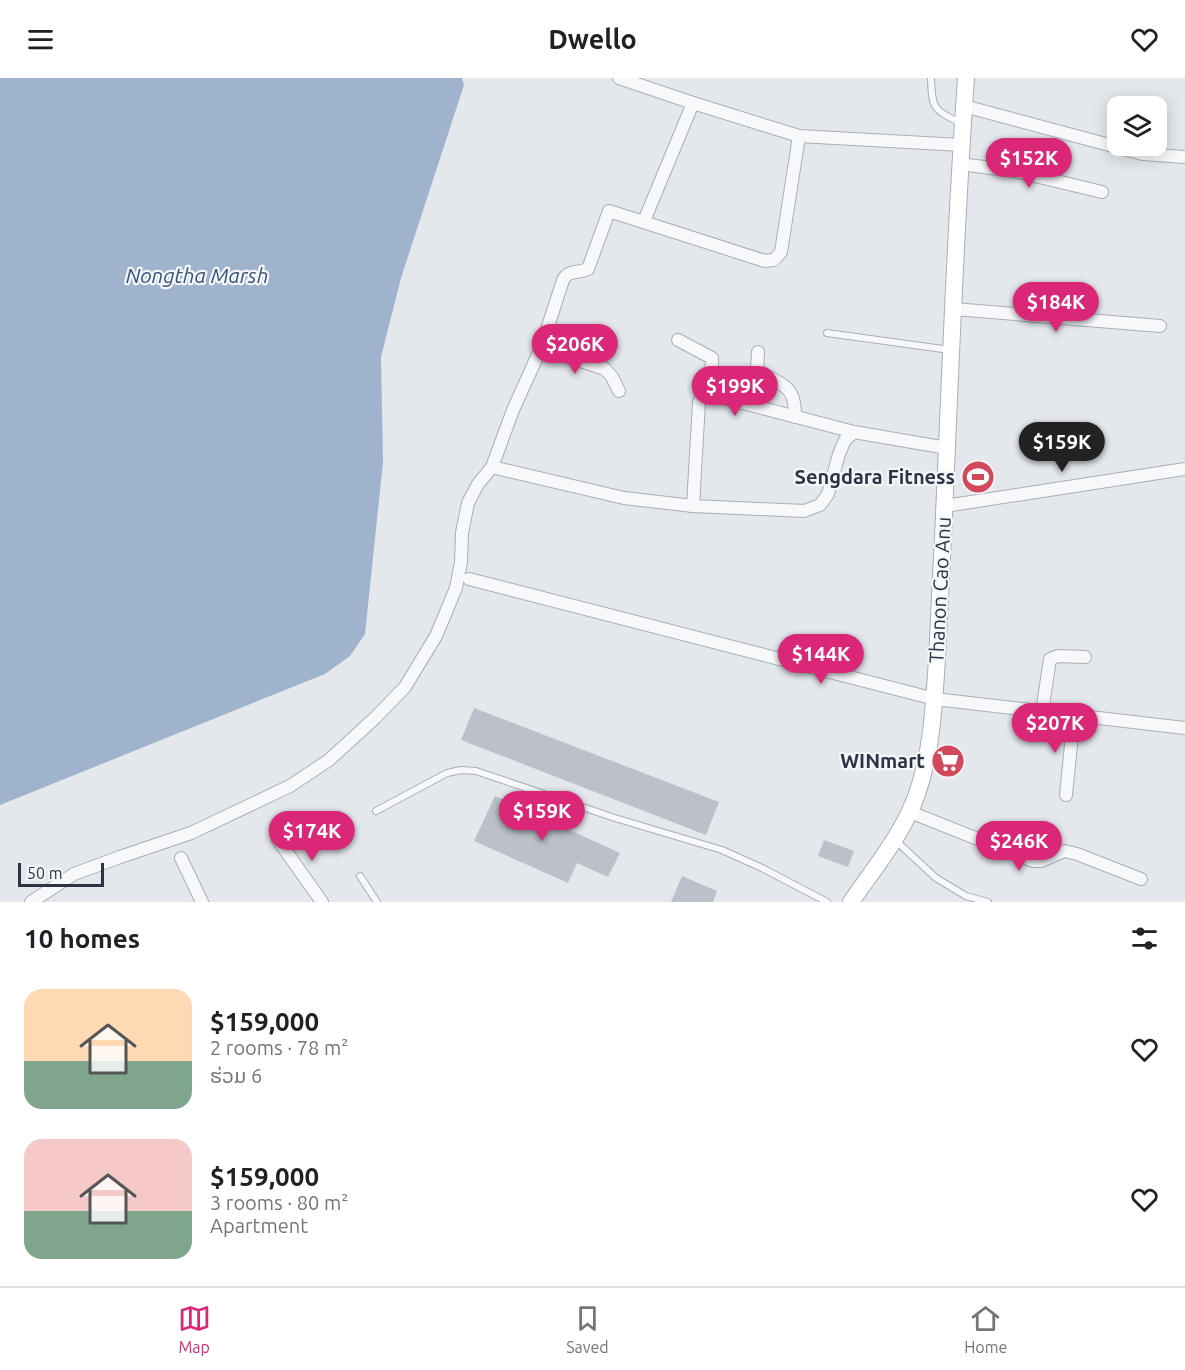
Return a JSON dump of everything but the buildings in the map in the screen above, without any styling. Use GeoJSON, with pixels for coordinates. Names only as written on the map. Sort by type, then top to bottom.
{"type":"FeatureCollection","features":[{"type":"Feature","properties":{"kind":"street"},"geometry":{"type":"LineString","coordinates":[[619,78],[799,136],[961,145]]}},
{"type":"Feature","properties":{"kind":"street","name":"Thanon Cao Anu"},"geometry":{"type":"LineString","coordinates":[[851,902],[895,840],[910,812],[929,746],[935,699],[966,78]]}},
{"type":"Feature","properties":{"kind":"street"},"geometry":{"type":"LineString","coordinates":[[644,221],[693,103]]}},
{"type":"Feature","properties":{"kind":"street"},"geometry":{"type":"LineString","coordinates":[[964,105],[1143,154],[1185,157]]}},
{"type":"Feature","properties":{"kind":"street"},"geometry":{"type":"LineString","coordinates":[[31,902],[74,874],[191,833],[290,786],[329,760],[375,718],[405,687],[436,636],[456,588],[468,503],[478,484],[492,467],[513,410],[541,348],[566,274],[588,269],[609,211],[765,261],[774,260],[781,252],[799,136]]}},
{"type":"Feature","properties":{"kind":"street"},"geometry":{"type":"LineString","coordinates":[[960,164],[1015,171],[1102,192]]}},
{"type":"Feature","properties":{"kind":"street"},"geometry":{"type":"LineString","coordinates":[[954,309],[1160,326]]}},
{"type":"Feature","properties":{"kind":"street"},"geometry":{"type":"LineString","coordinates":[[678,340],[712,358],[712,365],[701,391],[704,396]]}},
{"type":"Feature","properties":{"kind":"street"},"geometry":{"type":"LineString","coordinates":[[541,348],[605,369],[619,391]]}},
{"type":"Feature","properties":{"kind":"street"},"geometry":{"type":"LineString","coordinates":[[758,351],[757,368],[763,375],[787,387],[793,398],[795,417]]}},
{"type":"Feature","properties":{"kind":"street"},"geometry":{"type":"LineString","coordinates":[[693,506],[699,402],[704,396],[712,395],[854,432],[947,448]]}},
{"type":"Feature","properties":{"kind":"street"},"geometry":{"type":"LineString","coordinates":[[492,467],[624,498],[693,506],[804,511],[820,505],[828,494],[839,454],[845,440],[854,432]]}},
{"type":"Feature","properties":{"kind":"street"},"geometry":{"type":"LineString","coordinates":[[945,506],[1185,469]]}},
{"type":"Feature","properties":{"kind":"street"},"geometry":{"type":"LineString","coordinates":[[469,579],[935,699],[1185,728]]}},
{"type":"Feature","properties":{"kind":"street"},"geometry":{"type":"LineString","coordinates":[[1042,712],[1050,660],[1058,657],[1084,657]]}},
{"type":"Feature","properties":{"kind":"street"},"geometry":{"type":"LineString","coordinates":[[1066,795],[1074,716]]}},
{"type":"Feature","properties":{"kind":"street"},"geometry":{"type":"LineString","coordinates":[[910,812],[1033,861],[1041,861],[1064,852],[1077,854],[1141,879]]}},
{"type":"Feature","properties":{"kind":"street"},"geometry":{"type":"LineString","coordinates":[[278,840],[322,902]]}},
{"type":"Feature","properties":{"kind":"street"},"geometry":{"type":"LineString","coordinates":[[181,858],[202,902]]}},
{"type":"Feature","properties":{"kind":"lane"},"geometry":{"type":"LineString","coordinates":[[931,78],[934,107],[963,124]]}},
{"type":"Feature","properties":{"kind":"lane"},"geometry":{"type":"LineString","coordinates":[[827,333],[951,350]]}},
{"type":"Feature","properties":{"kind":"lane"},"geometry":{"type":"LineString","coordinates":[[376,811],[447,773],[461,770],[476,771],[615,818],[722,850],[827,902]]}},
{"type":"Feature","properties":{"kind":"lane"},"geometry":{"type":"LineString","coordinates":[[895,840],[936,878],[966,896],[988,902]]}},
{"type":"Feature","properties":{"kind":"lane"},"geometry":{"type":"LineString","coordinates":[[360,876],[377,902]]}},
{"type":"Feature","properties":{"kind":"water","name":"Nongtha Marsh"},"geometry":{"type":"Polygon","coordinates":[[[0,78],[462,78],[464,85],[401,278],[381,357],[383,462],[365,634],[350,656],[325,674],[0,805],[0,78]]]}},
{"type":"Feature","properties":{"kind":"place","name":"Sengdara Fitness"},"geometry":{"type":"Point","coordinates":[978,477]}},
{"type":"Feature","properties":{"kind":"place","name":"WINmart"},"geometry":{"type":"Point","coordinates":[948,761]}}]}
